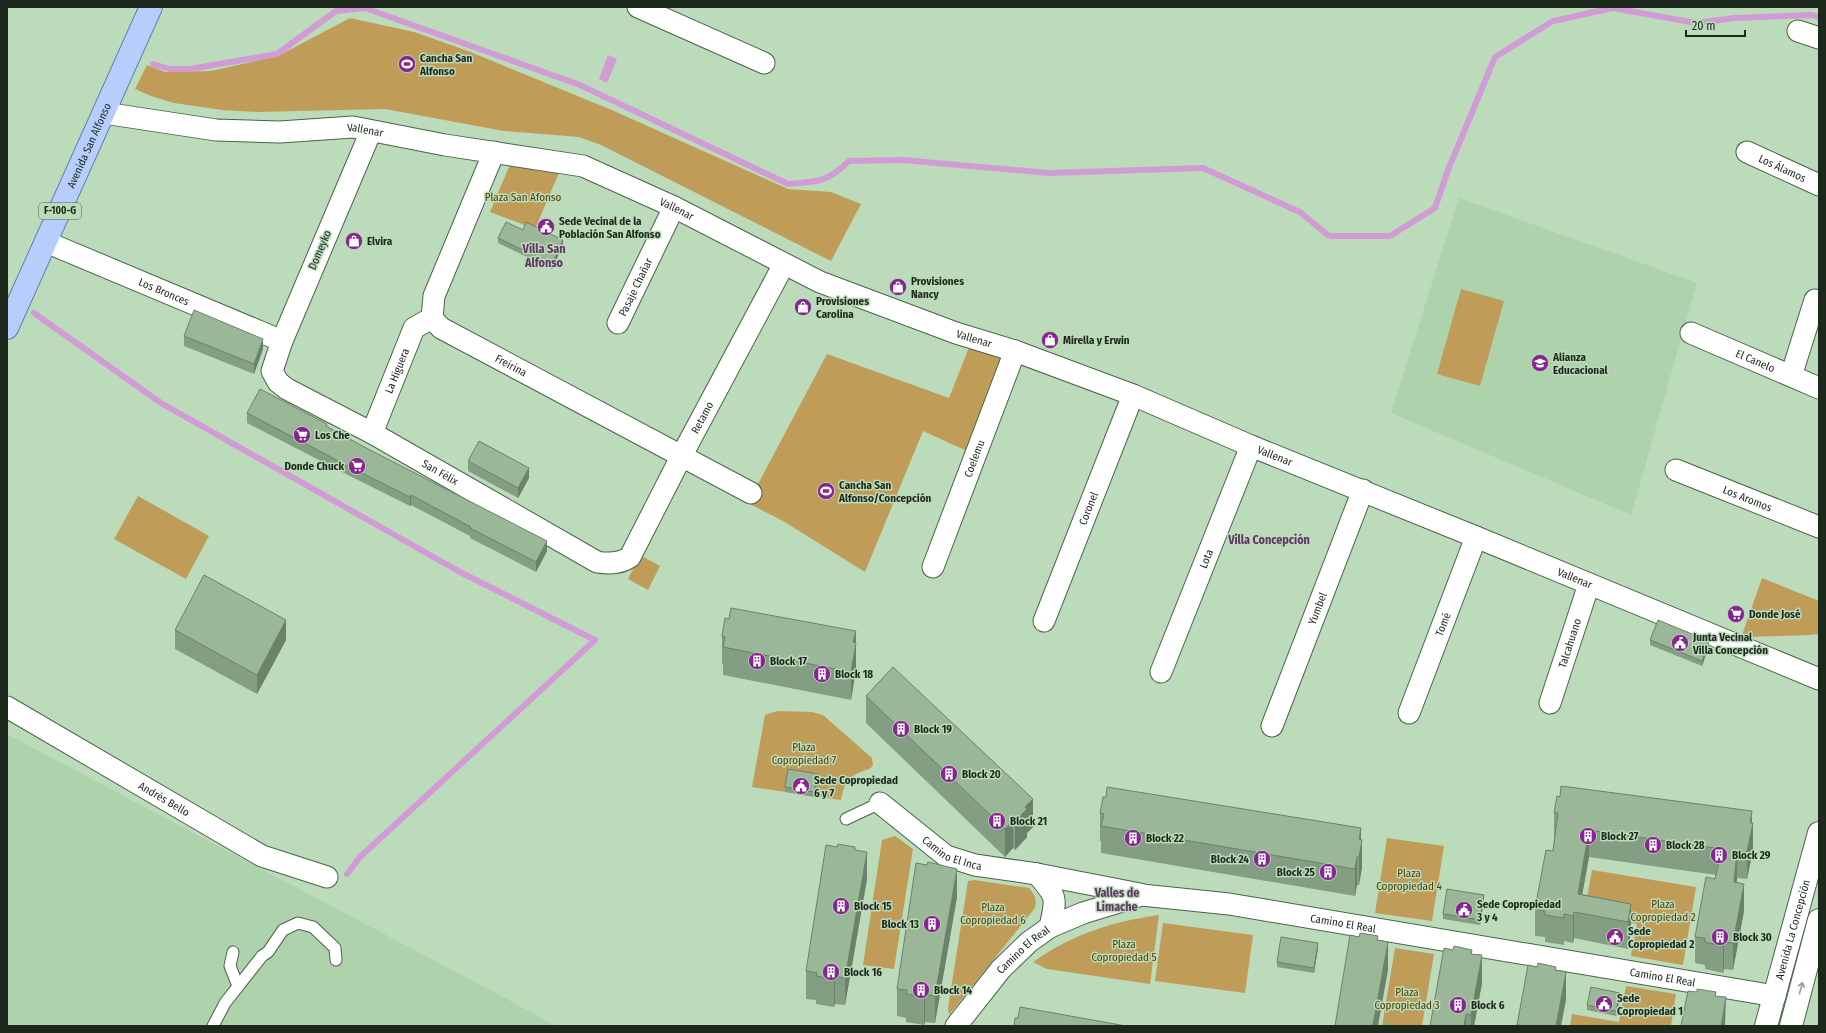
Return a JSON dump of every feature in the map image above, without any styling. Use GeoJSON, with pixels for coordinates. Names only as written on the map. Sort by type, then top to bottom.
{"type":"FeatureCollection","features":[{"type":"Feature","properties":{"kind":"main road","name":"Avenida San Alfonso"},"geometry":{"type":"LineString","coordinates":[[7,328],[152,7]]}},
{"type":"Feature","properties":{"kind":"street"},"geometry":{"type":"LineString","coordinates":[[638,7],[764,63]]}},
{"type":"Feature","properties":{"kind":"street"},"geometry":{"type":"LineString","coordinates":[[1798,31],[1819,38]]}},
{"type":"Feature","properties":{"kind":"street","name":"Vallenar"},"geometry":{"type":"LineString","coordinates":[[104,114],[216,130],[280,132],[353,127],[445,145],[583,166],[674,207],[820,282],[956,333],[1015,351],[1133,395],[1251,446],[1363,490],[1819,679]]}},
{"type":"Feature","properties":{"kind":"street","name":"Domeyko"},"geometry":{"type":"LineString","coordinates":[[272,371],[282,341],[371,131]]}},
{"type":"Feature","properties":{"kind":"street"},"geometry":{"type":"LineString","coordinates":[[432,318],[434,296],[494,152]]}},
{"type":"Feature","properties":{"kind":"street","name":"Los Álamos"},"geometry":{"type":"LineString","coordinates":[[1746,152],[1819,185]]}},
{"type":"Feature","properties":{"kind":"street","name":"Pasaje Chañar"},"geometry":{"type":"LineString","coordinates":[[618,323],[674,207]]}},
{"type":"Feature","properties":{"kind":"street","name":"Los Bronces"},"geometry":{"type":"LineString","coordinates":[[46,242],[282,341]]}},
{"type":"Feature","properties":{"kind":"street","name":"Retamo"},"geometry":{"type":"LineString","coordinates":[[614,563],[624,561],[630,557],[682,455],[784,264]]}},
{"type":"Feature","properties":{"kind":"street"},"geometry":{"type":"LineString","coordinates":[[1791,376],[1815,300]]}},
{"type":"Feature","properties":{"kind":"street","name":"La Higuera"},"geometry":{"type":"LineString","coordinates":[[372,432],[414,328],[432,318]]}},
{"type":"Feature","properties":{"kind":"street","name":"Freirina"},"geometry":{"type":"LineString","coordinates":[[432,318],[441,328],[751,493]]}},
{"type":"Feature","properties":{"kind":"street","name":"El Canelo"},"geometry":{"type":"LineString","coordinates":[[1691,333],[1819,388]]}},
{"type":"Feature","properties":{"kind":"street","name":"Coelemu"},"geometry":{"type":"LineString","coordinates":[[933,567],[1015,351]]}},
{"type":"Feature","properties":{"kind":"street","name":"San Félix"},"geometry":{"type":"LineString","coordinates":[[272,371],[278,382],[287,389],[372,432],[597,562],[614,563]]}},
{"type":"Feature","properties":{"kind":"street","name":"Coronel"},"geometry":{"type":"LineString","coordinates":[[1044,621],[1133,395]]}},
{"type":"Feature","properties":{"kind":"street","name":"Lota"},"geometry":{"type":"LineString","coordinates":[[1161,672],[1251,446]]}},
{"type":"Feature","properties":{"kind":"street","name":"Los Aromos"},"geometry":{"type":"LineString","coordinates":[[1676,470],[1819,527]]}},
{"type":"Feature","properties":{"kind":"street","name":"Yumbel"},"geometry":{"type":"LineString","coordinates":[[1272,726],[1363,490]]}},
{"type":"Feature","properties":{"kind":"street","name":"Tomé"},"geometry":{"type":"LineString","coordinates":[[1409,713],[1476,537]]}},
{"type":"Feature","properties":{"kind":"street","name":"Talcahuano"},"geometry":{"type":"LineString","coordinates":[[1550,703],[1589,584]]}},
{"type":"Feature","properties":{"kind":"street","name":"Andrés Bello"},"geometry":{"type":"LineString","coordinates":[[7,708],[262,856],[327,877]]}},
{"type":"Feature","properties":{"kind":"street","name":"Camino El Inca"},"geometry":{"type":"LineString","coordinates":[[880,803],[946,856],[975,865],[1037,874],[1142,895]]}},
{"type":"Feature","properties":{"kind":"street","name":"Avenida La Concepción"},"geometry":{"type":"LineString","coordinates":[[1766,1026],[1819,834]]}},
{"type":"Feature","properties":{"kind":"street"},"geometry":{"type":"LineString","coordinates":[[1037,874],[1048,884],[1054,900],[1050,928]]}},
{"type":"Feature","properties":{"kind":"street","name":"Camino El Real"},"geometry":{"type":"LineString","coordinates":[[956,1026],[1001,969],[1029,942],[1050,928],[1083,913],[1142,895],[1229,904],[1775,996]]}},
{"type":"Feature","properties":{"kind":"street","name":"Avenida La Concepción"},"geometry":{"type":"LineString","coordinates":[[1791,1026],[1819,920]]}},
{"type":"Feature","properties":{"kind":"lane"},"geometry":{"type":"LineString","coordinates":[[846,819],[880,803]]}},
{"type":"Feature","properties":{"kind":"lane"},"geometry":{"type":"LineString","coordinates":[[213,1026],[225,1003],[262,956],[268,952],[283,930],[298,923],[313,927],[335,948],[336,960]]}},
{"type":"Feature","properties":{"kind":"lane"},"geometry":{"type":"LineString","coordinates":[[232,952],[230,966],[238,986]]}},
{"type":"Feature","properties":{"kind":"shaded area"},"geometry":{"type":"Polygon","coordinates":[[[608,55],[617,59],[607,83],[599,79],[608,55]]]}},
{"type":"Feature","properties":{"kind":"shaded area","name":"Alianza Educacional"},"geometry":{"type":"Polygon","coordinates":[[[1459,198],[1697,283],[1631,515],[1391,413],[1459,198]]]}},
{"type":"Feature","properties":{"kind":"shaded area"},"geometry":{"type":"Polygon","coordinates":[[[7,734],[503,997],[556,1026],[7,1026],[7,734]]]}},
{"type":"Feature","properties":{"kind":"green space"},"geometry":{"type":"Polygon","coordinates":[[[350,18],[414,32],[468,51],[614,111],[788,189],[831,192],[861,204],[831,261],[601,145],[579,137],[504,131],[385,109],[258,112],[222,110],[174,103],[135,89],[147,65],[165,72],[211,71],[278,56],[350,18]]]}},
{"type":"Feature","properties":{"kind":"green space","name":"Plaza San Afonso"},"geometry":{"type":"Polygon","coordinates":[[[514,155],[564,161],[535,229],[490,212],[514,155]]]}},
{"type":"Feature","properties":{"kind":"green space"},"geometry":{"type":"Polygon","coordinates":[[[1461,289],[1504,301],[1480,386],[1437,374],[1461,289]]]}},
{"type":"Feature","properties":{"kind":"green space"},"geometry":{"type":"Polygon","coordinates":[[[972,340],[1008,354],[967,451],[923,431],[865,572],[783,521],[748,503],[827,354],[949,398],[972,340]]]}},
{"type":"Feature","properties":{"kind":"green space"},"geometry":{"type":"Polygon","coordinates":[[[138,496],[209,536],[186,579],[114,539],[138,496]]]}},
{"type":"Feature","properties":{"kind":"green space"},"geometry":{"type":"Polygon","coordinates":[[[640,555],[660,566],[648,590],[628,579],[640,555]]]}},
{"type":"Feature","properties":{"kind":"green space"},"geometry":{"type":"Polygon","coordinates":[[[1762,578],[1819,601],[1819,634],[1741,638],[1762,578]]]}},
{"type":"Feature","properties":{"kind":"green space","name":"Plaza Copropiedad 7"},"geometry":{"type":"Polygon","coordinates":[[[777,711],[812,712],[823,715],[872,758],[873,765],[870,769],[858,773],[847,782],[843,790],[841,800],[752,787],[765,715],[777,711]]]}},
{"type":"Feature","properties":{"kind":"green space"},"geometry":{"type":"Polygon","coordinates":[[[895,836],[913,849],[894,969],[863,965],[882,840],[895,836]]]}},
{"type":"Feature","properties":{"kind":"green space","name":"Plaza Copropiedad 4"},"geometry":{"type":"Polygon","coordinates":[[[1387,838],[1444,846],[1432,921],[1375,913],[1387,838]]]}},
{"type":"Feature","properties":{"kind":"green space","name":"Plaza Copropiedad 2"},"geometry":{"type":"Polygon","coordinates":[[[1592,870],[1696,887],[1683,965],[1631,956],[1637,924],[1584,914],[1592,870]]]}},
{"type":"Feature","properties":{"kind":"green space","name":"Plaza Copropiedad 6"},"geometry":{"type":"Polygon","coordinates":[[[974,880],[1029,888],[1035,897],[1035,908],[949,1015],[948,1008],[968,881],[974,880]]]}},
{"type":"Feature","properties":{"kind":"green space","name":"Plaza Copropiedad 5"},"geometry":{"type":"Polygon","coordinates":[[[1159,915],[1150,984],[1047,969],[1033,962],[1063,944],[1093,931],[1125,921],[1159,915]]]}},
{"type":"Feature","properties":{"kind":"green space"},"geometry":{"type":"Polygon","coordinates":[[[1163,923],[1253,935],[1245,993],[1155,981],[1163,923]]]}},
{"type":"Feature","properties":{"kind":"green space","name":"Plaza Copropiedad 3"},"geometry":{"type":"Polygon","coordinates":[[[1395,948],[1434,954],[1422,1026],[1382,1026],[1395,948]]]}},
{"type":"Feature","properties":{"kind":"green space"},"geometry":{"type":"Polygon","coordinates":[[[1626,986],[1676,994],[1671,1026],[1570,1026],[1572,1014],[1619,1022],[1626,986]]]}},
{"type":"Feature","properties":{"kind":"building"},"geometry":{"type":"Polygon","coordinates":[[[506,222],[523,230],[526,222],[563,240],[552,264],[498,238],[506,222]]]}},
{"type":"Feature","properties":{"kind":"building"},"geometry":{"type":"Polygon","coordinates":[[[194,310],[263,339],[254,364],[184,336],[194,310]]]}},
{"type":"Feature","properties":{"kind":"building"},"geometry":{"type":"Polygon","coordinates":[[[260,389],[327,424],[326,426],[368,449],[547,541],[536,562],[470,528],[471,527],[411,495],[410,497],[348,466],[247,413],[260,389]]]}},
{"type":"Feature","properties":{"kind":"building"},"geometry":{"type":"Polygon","coordinates":[[[479,441],[529,468],[518,488],[468,461],[479,441]]]}},
{"type":"Feature","properties":{"kind":"building"},"geometry":{"type":"Polygon","coordinates":[[[204,575],[286,620],[257,675],[175,630],[204,575]]]}},
{"type":"Feature","properties":{"kind":"building"},"geometry":{"type":"Polygon","coordinates":[[[731,608],[856,631],[853,642],[856,643],[851,672],[723,647],[725,637],[722,636],[725,618],[729,619],[731,608]]]}},
{"type":"Feature","properties":{"kind":"building","name":"Junta Vecinal Villa Concepción"},"geometry":{"type":"Polygon","coordinates":[[[1658,620],[1709,641],[1702,661],[1650,640],[1658,620]]]}},
{"type":"Feature","properties":{"kind":"building"},"geometry":{"type":"Polygon","coordinates":[[[893,667],[1033,799],[1025,807],[1027,809],[1015,822],[1013,820],[1005,829],[866,696],[893,667]]]}},
{"type":"Feature","properties":{"kind":"building","name":"Sede Copropiedad 6 y 7"},"geometry":{"type":"Polygon","coordinates":[[[788,769],[818,774],[814,792],[785,787],[788,769]]]}},
{"type":"Feature","properties":{"kind":"building"},"geometry":{"type":"Polygon","coordinates":[[[1561,786],[1752,811],[1750,823],[1753,823],[1747,852],[1737,851],[1734,882],[1744,884],[1733,943],[1724,942],[1723,946],[1705,942],[1705,938],[1695,937],[1706,877],[1715,879],[1722,849],[1589,830],[1578,894],[1631,904],[1628,922],[1574,912],[1573,916],[1564,914],[1564,918],[1545,915],[1545,911],[1535,909],[1546,850],[1553,851],[1558,813],[1554,813],[1557,796],[1560,797],[1561,786]]]}},
{"type":"Feature","properties":{"kind":"building"},"geometry":{"type":"Polygon","coordinates":[[[1107,787],[1361,828],[1359,839],[1362,840],[1359,857],[1357,857],[1355,869],[1101,826],[1104,814],[1100,813],[1103,797],[1106,797],[1107,787]]]}},
{"type":"Feature","properties":{"kind":"building"},"geometry":{"type":"Polygon","coordinates":[[[838,844],[855,847],[855,850],[867,852],[845,978],[835,976],[834,979],[816,976],[817,973],[806,971],[826,845],[837,847],[838,844]]]}},
{"type":"Feature","properties":{"kind":"building"},"geometry":{"type":"Polygon","coordinates":[[[928,862],[957,869],[935,996],[925,994],[924,997],[906,994],[907,990],[897,989],[916,863],[927,865],[928,862]]]}},
{"type":"Feature","properties":{"kind":"building","name":"Sede Copropiedad 3 y 4"},"geometry":{"type":"Polygon","coordinates":[[[1447,889],[1484,895],[1480,920],[1443,914],[1447,889]]]}},
{"type":"Feature","properties":{"kind":"building"},"geometry":{"type":"Polygon","coordinates":[[[1360,933],[1378,936],[1377,940],[1388,942],[1373,1025],[1379,1026],[1335,1026],[1350,935],[1359,937],[1360,933]]]}},
{"type":"Feature","properties":{"kind":"building"},"geometry":{"type":"Polygon","coordinates":[[[1281,937],[1318,943],[1314,968],[1277,962],[1281,937]]]}},
{"type":"Feature","properties":{"kind":"building"},"geometry":{"type":"Polygon","coordinates":[[[1454,946],[1472,950],[1471,954],[1482,955],[1471,1015],[1466,1014],[1464,1026],[1430,1026],[1444,948],[1453,950],[1454,946]]]}},
{"type":"Feature","properties":{"kind":"building"},"geometry":{"type":"Polygon","coordinates":[[[1538,963],[1556,967],[1555,970],[1566,972],[1556,1026],[1517,1025],[1528,965],[1537,967],[1538,963]]]}},
{"type":"Feature","properties":{"kind":"building","name":"Sede Copropiedad 1"},"geometry":{"type":"Polygon","coordinates":[[[1591,987],[1620,993],[1616,1011],[1587,1005],[1591,987]]]}},
{"type":"Feature","properties":{"kind":"building"},"geometry":{"type":"Polygon","coordinates":[[[1697,989],[1716,992],[1715,996],[1726,997],[1721,1026],[1681,1026],[1688,991],[1697,992],[1697,989]]]}},
{"type":"Feature","properties":{"kind":"building"},"geometry":{"type":"Polygon","coordinates":[[[1020,1007],[1126,1026],[1014,1026],[1015,1018],[1018,1018],[1020,1007]]]}},
{"type":"Feature","properties":{"kind":"waterway"},"geometry":{"type":"LineString","coordinates":[[153,64],[169,69],[190,69],[277,54],[336,11],[365,8],[580,85],[788,184],[822,180],[849,161],[902,160],[1049,173],[1203,168],[1300,212],[1329,236],[1390,236],[1435,208],[1448,170],[1495,57],[1553,21],[1613,8],[1696,23],[1735,18],[1811,15],[1819,17]]}},
{"type":"Feature","properties":{"kind":"waterway"},"geometry":{"type":"LineString","coordinates":[[34,313],[161,403],[460,572],[595,640],[360,857],[347,874]]}},
{"type":"Feature","properties":{"kind":"place","name":"Cancha San Alfonso"},"geometry":{"type":"Point","coordinates":[407,64]}},
{"type":"Feature","properties":{"kind":"place","name":"Sede Vecinal de la Población San Alfonso"},"geometry":{"type":"Point","coordinates":[546,227]}},
{"type":"Feature","properties":{"kind":"place","name":"Elvira"},"geometry":{"type":"Point","coordinates":[354,241]}},
{"type":"Feature","properties":{"kind":"place","name":"Provisiones Nancy"},"geometry":{"type":"Point","coordinates":[898,287]}},
{"type":"Feature","properties":{"kind":"place","name":"Provisiones Carolina"},"geometry":{"type":"Point","coordinates":[803,307]}},
{"type":"Feature","properties":{"kind":"place","name":"Mirella y Erwin"},"geometry":{"type":"Point","coordinates":[1050,340]}},
{"type":"Feature","properties":{"kind":"place","name":"Alianza Educacional"},"geometry":{"type":"Point","coordinates":[1540,363]}},
{"type":"Feature","properties":{"kind":"place","name":"Los Che"},"geometry":{"type":"Point","coordinates":[302,435]}},
{"type":"Feature","properties":{"kind":"place","name":"Donde Chuck"},"geometry":{"type":"Point","coordinates":[357,466]}},
{"type":"Feature","properties":{"kind":"place","name":"Cancha San Alfonso/Concepción"},"geometry":{"type":"Point","coordinates":[826,491]}},
{"type":"Feature","properties":{"kind":"place","name":"Donde José"},"geometry":{"type":"Point","coordinates":[1736,614]}},
{"type":"Feature","properties":{"kind":"place","name":"Junta Vecinal Villa Concepción"},"geometry":{"type":"Point","coordinates":[1680,643]}},
{"type":"Feature","properties":{"kind":"place","name":"Block 17"},"geometry":{"type":"Point","coordinates":[757,661]}},
{"type":"Feature","properties":{"kind":"place","name":"Block 18"},"geometry":{"type":"Point","coordinates":[822,674]}},
{"type":"Feature","properties":{"kind":"place","name":"Block 19"},"geometry":{"type":"Point","coordinates":[901,729]}},
{"type":"Feature","properties":{"kind":"place","name":"Block 20"},"geometry":{"type":"Point","coordinates":[949,774]}},
{"type":"Feature","properties":{"kind":"place","name":"Sede Copropiedad 6 y 7"},"geometry":{"type":"Point","coordinates":[801,786]}},
{"type":"Feature","properties":{"kind":"place","name":"Block 21"},"geometry":{"type":"Point","coordinates":[997,821]}},
{"type":"Feature","properties":{"kind":"place","name":"Block 27"},"geometry":{"type":"Point","coordinates":[1588,836]}},
{"type":"Feature","properties":{"kind":"place","name":"Block 22"},"geometry":{"type":"Point","coordinates":[1133,838]}},
{"type":"Feature","properties":{"kind":"place","name":"Block 28"},"geometry":{"type":"Point","coordinates":[1653,845]}},
{"type":"Feature","properties":{"kind":"place","name":"Block 29"},"geometry":{"type":"Point","coordinates":[1719,855]}},
{"type":"Feature","properties":{"kind":"place","name":"Block 24"},"geometry":{"type":"Point","coordinates":[1262,859]}},
{"type":"Feature","properties":{"kind":"place","name":"Block 25"},"geometry":{"type":"Point","coordinates":[1328,872]}},
{"type":"Feature","properties":{"kind":"place","name":"Block 15"},"geometry":{"type":"Point","coordinates":[841,906]}},
{"type":"Feature","properties":{"kind":"place","name":"Sede Copropiedad 3 y 4"},"geometry":{"type":"Point","coordinates":[1464,910]}},
{"type":"Feature","properties":{"kind":"place","name":"Block 13"},"geometry":{"type":"Point","coordinates":[932,924]}},
{"type":"Feature","properties":{"kind":"place","name":"Sede Copropiedad 2"},"geometry":{"type":"Point","coordinates":[1615,937]}},
{"type":"Feature","properties":{"kind":"place","name":"Block 30"},"geometry":{"type":"Point","coordinates":[1720,937]}},
{"type":"Feature","properties":{"kind":"place","name":"Block 16"},"geometry":{"type":"Point","coordinates":[831,972]}},
{"type":"Feature","properties":{"kind":"place","name":"Block 14"},"geometry":{"type":"Point","coordinates":[921,990]}},
{"type":"Feature","properties":{"kind":"place","name":"Sede Copropiedad 1"},"geometry":{"type":"Point","coordinates":[1604,1004]}},
{"type":"Feature","properties":{"kind":"place","name":"Block 6"},"geometry":{"type":"Point","coordinates":[1458,1005]}},
{"type":"Feature","properties":{"kind":"district","name":"Villa San Alfonso"},"geometry":{"type":"Point","coordinates":[544,256]}},
{"type":"Feature","properties":{"kind":"district","name":"Villa Concepción"},"geometry":{"type":"Point","coordinates":[1269,540]}},
{"type":"Feature","properties":{"kind":"district","name":"Valles de Limache"},"geometry":{"type":"Point","coordinates":[1117,900]}}]}
